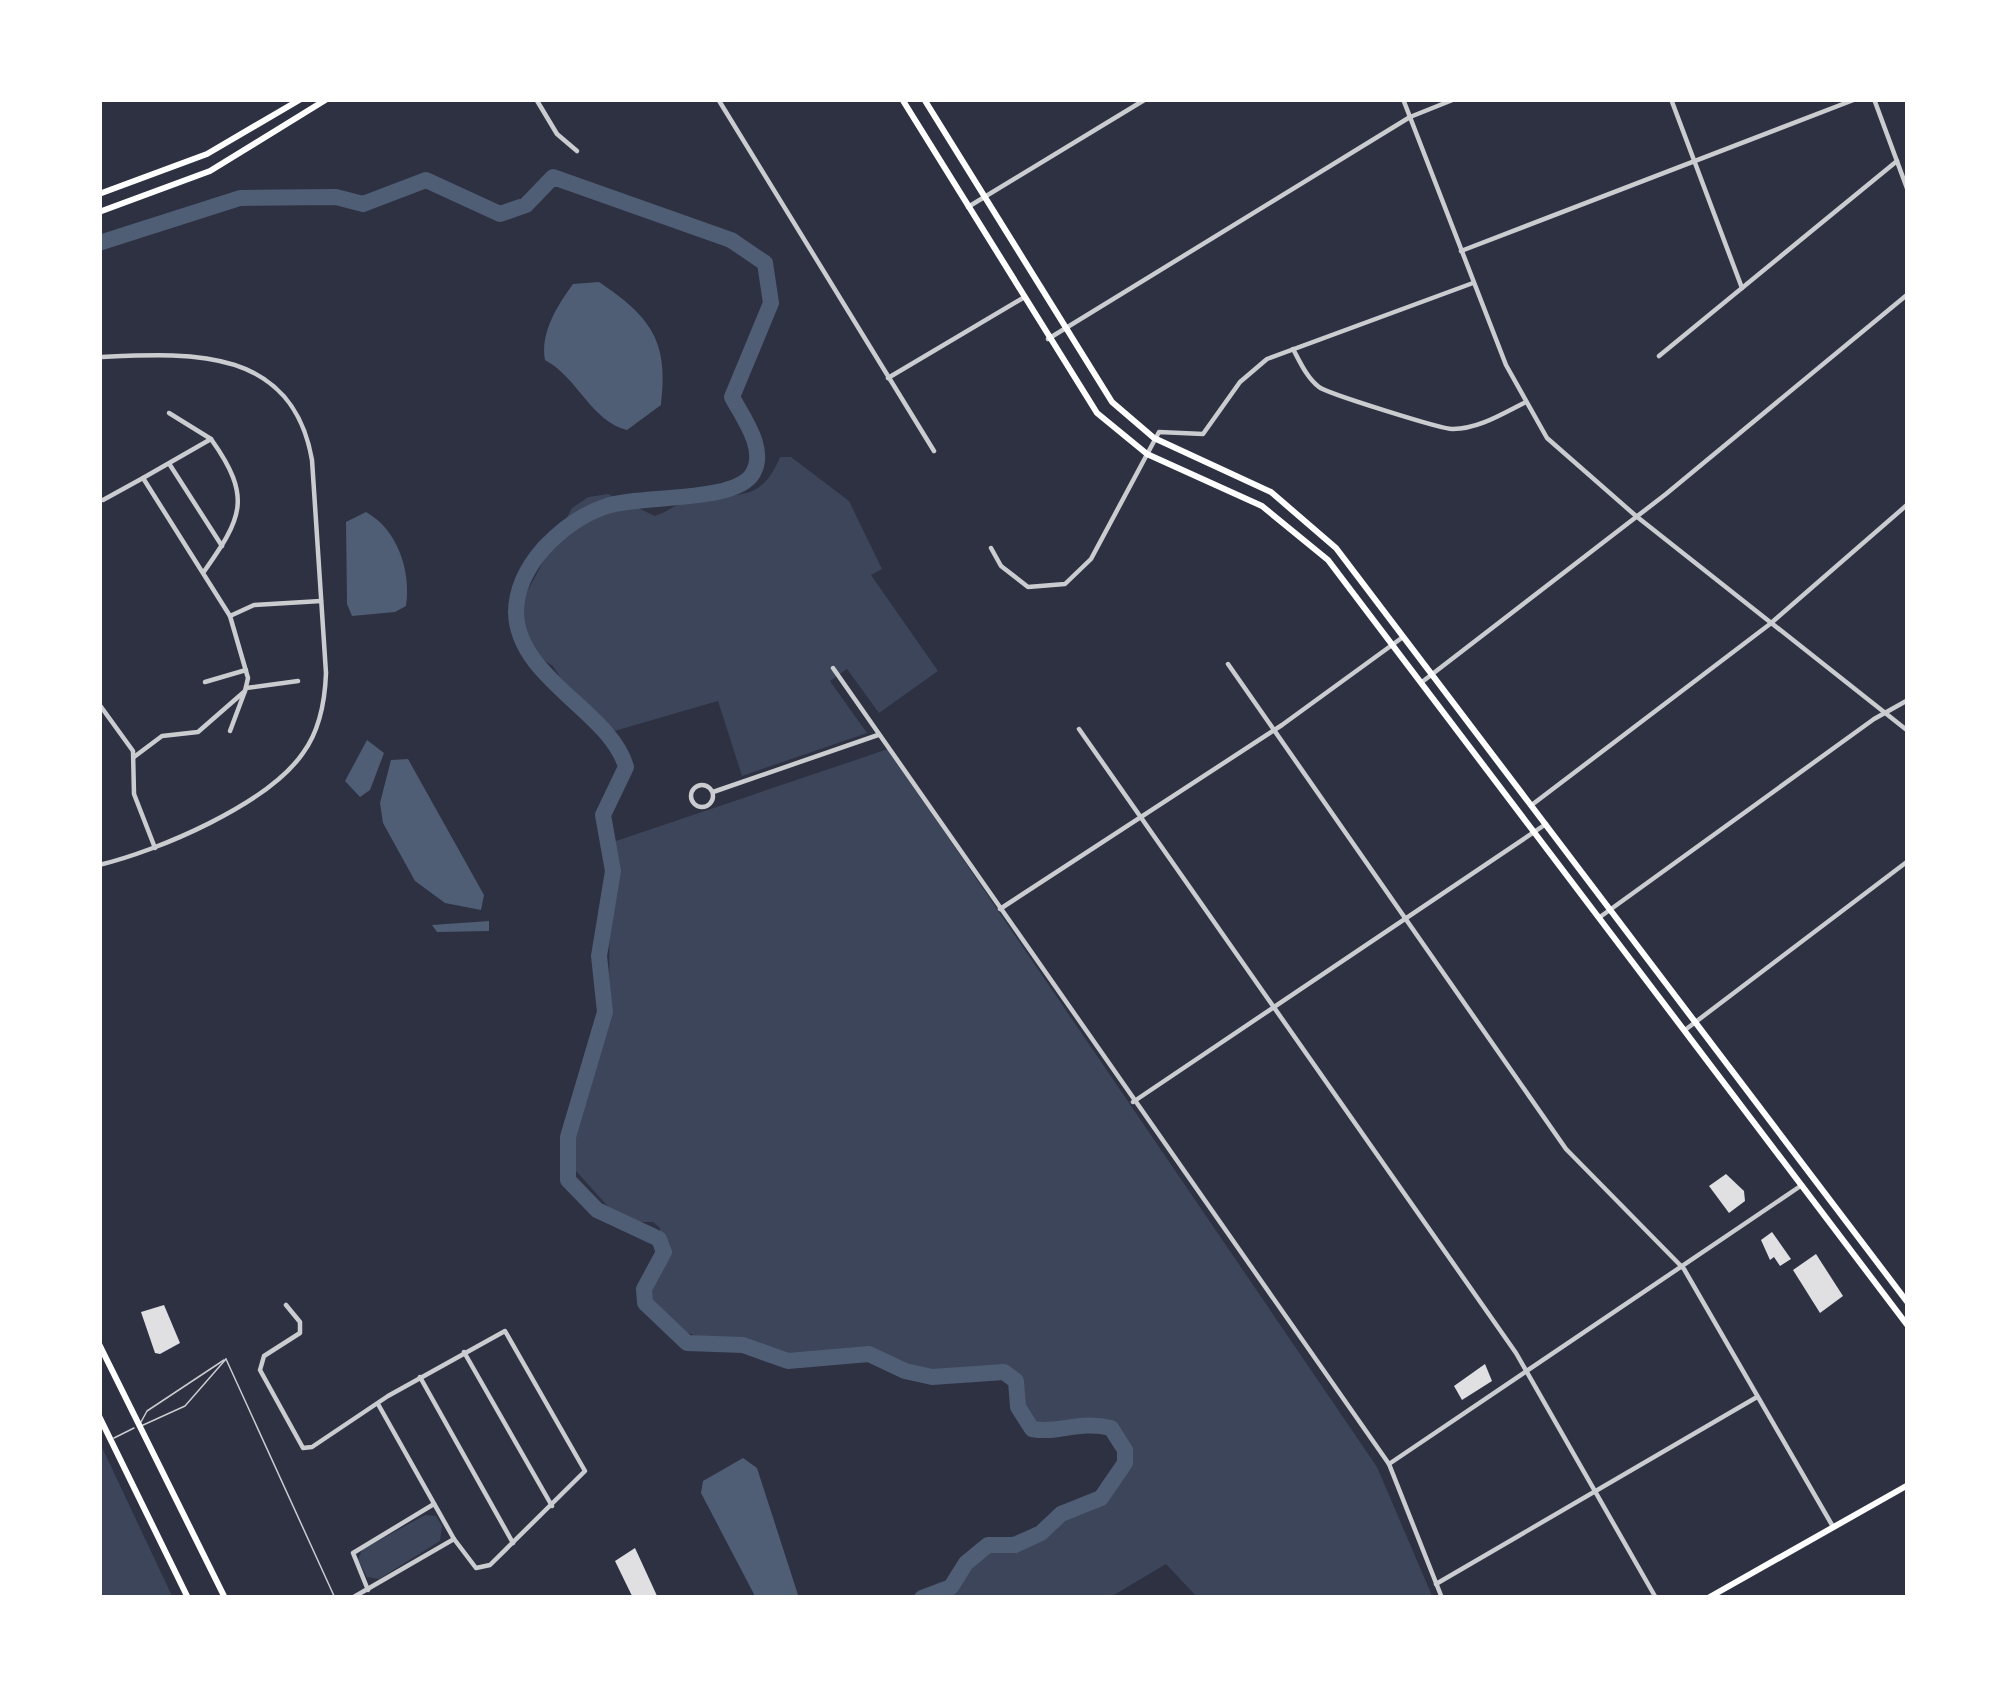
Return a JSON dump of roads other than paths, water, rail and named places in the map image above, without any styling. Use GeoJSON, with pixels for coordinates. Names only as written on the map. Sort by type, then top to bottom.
{"type":"FeatureCollection","features":[{"type":"Feature","properties":{"kind":"main road"},"geometry":{"type":"LineString","coordinates":[[99,194],[207,154],[301,99]]}},
{"type":"Feature","properties":{"kind":"main road"},"geometry":{"type":"LineString","coordinates":[[99,212],[210,171],[327,99]]}},
{"type":"Feature","properties":{"kind":"main road"},"geometry":{"type":"LineString","coordinates":[[902,99],[1097,413],[1147,454],[1231,489],[1291,525],[1328,560],[1908,1326]]}},
{"type":"Feature","properties":{"kind":"main road"},"geometry":{"type":"LineString","coordinates":[[924,99],[1112,402],[1154,438],[1243,477],[1299,512],[1336,548],[1908,1303]]}},
{"type":"Feature","properties":{"kind":"main road"},"geometry":{"type":"LineString","coordinates":[[99,1344],[225,1598]]}},
{"type":"Feature","properties":{"kind":"main road"},"geometry":{"type":"LineString","coordinates":[[99,1416],[188,1598]]}},
{"type":"Feature","properties":{"kind":"main road"},"geometry":{"type":"LineString","coordinates":[[1708,1598],[1908,1485]]}},
{"type":"Feature","properties":{"kind":"street"},"geometry":{"type":"LineString","coordinates":[[536,99],[557,134],[577,151]]}},
{"type":"Feature","properties":{"kind":"street"},"geometry":{"type":"LineString","coordinates":[[718,99],[934,451]]}},
{"type":"Feature","properties":{"kind":"street"},"geometry":{"type":"LineString","coordinates":[[968,207],[1145,99]]}},
{"type":"Feature","properties":{"kind":"street"},"geometry":{"type":"LineString","coordinates":[[1403,99],[1524,403],[1565,457],[1908,731]]}},
{"type":"Feature","properties":{"kind":"street"},"geometry":{"type":"LineString","coordinates":[[1048,338],[1410,117],[1454,99]]}},
{"type":"Feature","properties":{"kind":"street"},"geometry":{"type":"LineString","coordinates":[[1671,99],[1742,288]]}},
{"type":"Feature","properties":{"kind":"street"},"geometry":{"type":"LineString","coordinates":[[1461,251],[1856,99]]}},
{"type":"Feature","properties":{"kind":"street"},"geometry":{"type":"LineString","coordinates":[[1874,99],[1908,191]]}},
{"type":"Feature","properties":{"kind":"street"},"geometry":{"type":"LineString","coordinates":[[1659,356],[1897,161]]}},
{"type":"Feature","properties":{"kind":"street"},"geometry":{"type":"LineString","coordinates":[[991,548],[1001,566],[1028,587],[1046,590],[1070,582],[1090,559],[1154,438],[1163,430],[1203,434],[1248,373],[1293,349],[1473,283]]}},
{"type":"Feature","properties":{"kind":"street"},"geometry":{"type":"LineString","coordinates":[[1421,682],[1636,516],[1908,294]]}},
{"type":"Feature","properties":{"kind":"street"},"geometry":{"type":"LineString","coordinates":[[888,378],[1023,297]]}},
{"type":"Feature","properties":{"kind":"street"},"geometry":{"type":"LineString","coordinates":[[1293,349],[1311,379],[1330,394],[1442,429],[1462,429],[1524,403]]}},
{"type":"Feature","properties":{"kind":"street"},"geometry":{"type":"LineString","coordinates":[[99,357],[191,353],[237,364],[270,385],[295,416],[310,451],[326,694],[305,752],[268,787],[154,848],[99,866]]}},
{"type":"Feature","properties":{"kind":"street"},"geometry":{"type":"LineString","coordinates":[[169,413],[211,439],[237,481],[236,528],[203,573]]}},
{"type":"Feature","properties":{"kind":"street"},"geometry":{"type":"LineString","coordinates":[[103,500],[211,439]]}},
{"type":"Feature","properties":{"kind":"street"},"geometry":{"type":"LineString","coordinates":[[169,463],[222,546]]}},
{"type":"Feature","properties":{"kind":"street"},"geometry":{"type":"LineString","coordinates":[[143,478],[230,616],[246,670],[245,689],[230,731]]}},
{"type":"Feature","properties":{"kind":"street"},"geometry":{"type":"LineString","coordinates":[[1532,805],[1770,624],[1908,504]]}},
{"type":"Feature","properties":{"kind":"street"},"geometry":{"type":"LineString","coordinates":[[230,616],[254,605],[321,601]]}},
{"type":"Feature","properties":{"kind":"street"},"geometry":{"type":"LineString","coordinates":[[1000,909],[1272,731],[1404,637]]}},
{"type":"Feature","properties":{"kind":"street"},"geometry":{"type":"LineString","coordinates":[[1228,664],[1565,1149],[1684,1269],[1833,1528]]}},
{"type":"Feature","properties":{"kind":"street"},"geometry":{"type":"LineString","coordinates":[[833,668],[1389,1464],[1442,1598]]}},
{"type":"Feature","properties":{"kind":"street"},"geometry":{"type":"LineString","coordinates":[[205,682],[246,670]]}},
{"type":"Feature","properties":{"kind":"street"},"geometry":{"type":"LineString","coordinates":[[134,757],[162,736],[198,732],[245,689],[298,681]]}},
{"type":"Feature","properties":{"kind":"street"},"geometry":{"type":"LineString","coordinates":[[1600,917],[1874,718],[1908,700]]}},
{"type":"Feature","properties":{"kind":"street"},"geometry":{"type":"LineString","coordinates":[[99,704],[109,711],[134,757],[134,794],[154,848]]}},
{"type":"Feature","properties":{"kind":"street"},"geometry":{"type":"LineString","coordinates":[[1079,729],[1528,1373],[1656,1598]]}},
{"type":"Feature","properties":{"kind":"street"},"geometry":{"type":"LineString","coordinates":[[713,792],[880,734]]}},
{"type":"Feature","properties":{"kind":"street"},"geometry":{"type":"LineString","coordinates":[[1133,1102],[1546,824]]}},
{"type":"Feature","properties":{"kind":"street"},"geometry":{"type":"LineString","coordinates":[[1685,1030],[1908,861]]}},
{"type":"Feature","properties":{"kind":"street"},"geometry":{"type":"LineString","coordinates":[[1389,1464],[1802,1186]]}},
{"type":"Feature","properties":{"kind":"street"},"geometry":{"type":"LineString","coordinates":[[286,1305],[300,1322],[300,1333],[264,1356],[260,1370],[300,1446],[312,1447],[421,1377],[502,1331],[510,1333],[585,1464],[582,1476],[490,1565],[476,1568],[378,1405]]}},
{"type":"Feature","properties":{"kind":"street"},"geometry":{"type":"LineString","coordinates":[[464,1352],[552,1506]]}},
{"type":"Feature","properties":{"kind":"street"},"geometry":{"type":"LineString","coordinates":[[421,1377],[514,1543]]}},
{"type":"Feature","properties":{"kind":"street"},"geometry":{"type":"LineString","coordinates":[[1436,1584],[1757,1396]]}},
{"type":"Feature","properties":{"kind":"street"},"geometry":{"type":"LineString","coordinates":[[368,1590],[353,1552],[434,1504]]}},
{"type":"Feature","properties":{"kind":"street"},"geometry":{"type":"LineString","coordinates":[[352,1598],[454,1538]]}},
{"type":"Feature","properties":{"kind":"lane"},"geometry":{"type":"LineString","coordinates":[[1802,1186],[1810,1174]]}},
{"type":"Feature","properties":{"kind":"lane"},"geometry":{"type":"LineString","coordinates":[[1858,1260],[1869,1252]]}},
{"type":"Feature","properties":{"kind":"lane"},"geometry":{"type":"LineString","coordinates":[[140,1426],[147,1411],[226,1359]]}},
{"type":"Feature","properties":{"kind":"lane"},"geometry":{"type":"LineString","coordinates":[[111,1440],[155,1424],[185,1406],[226,1359]]}},
{"type":"Feature","properties":{"kind":"lane"},"geometry":{"type":"LineString","coordinates":[[226,1359],[335,1598]]}},
{"type":"Feature","properties":{"kind":"waterway"},"geometry":{"type":"LineString","coordinates":[[99,243],[240,198],[336,197],[363,204],[426,180],[500,214],[526,205],[553,177],[731,240],[765,263],[771,303],[732,397],[755,444],[753,473],[727,490],[619,503],[587,514],[544,548],[518,595],[521,636],[532,657],[603,729],[626,767],[603,815],[613,871],[599,956],[605,1012],[568,1137],[568,1180],[597,1210],[659,1239],[664,1252],[644,1289],[645,1303],[687,1343],[743,1345],[788,1361],[869,1354],[905,1371],[932,1377],[1004,1372],[1016,1381],[1018,1407],[1032,1429],[1111,1428],[1125,1450],[1125,1463],[1101,1498],[1061,1514],[1041,1533],[1015,1545],[988,1545],[966,1563],[951,1587],[922,1598]]}}]}
